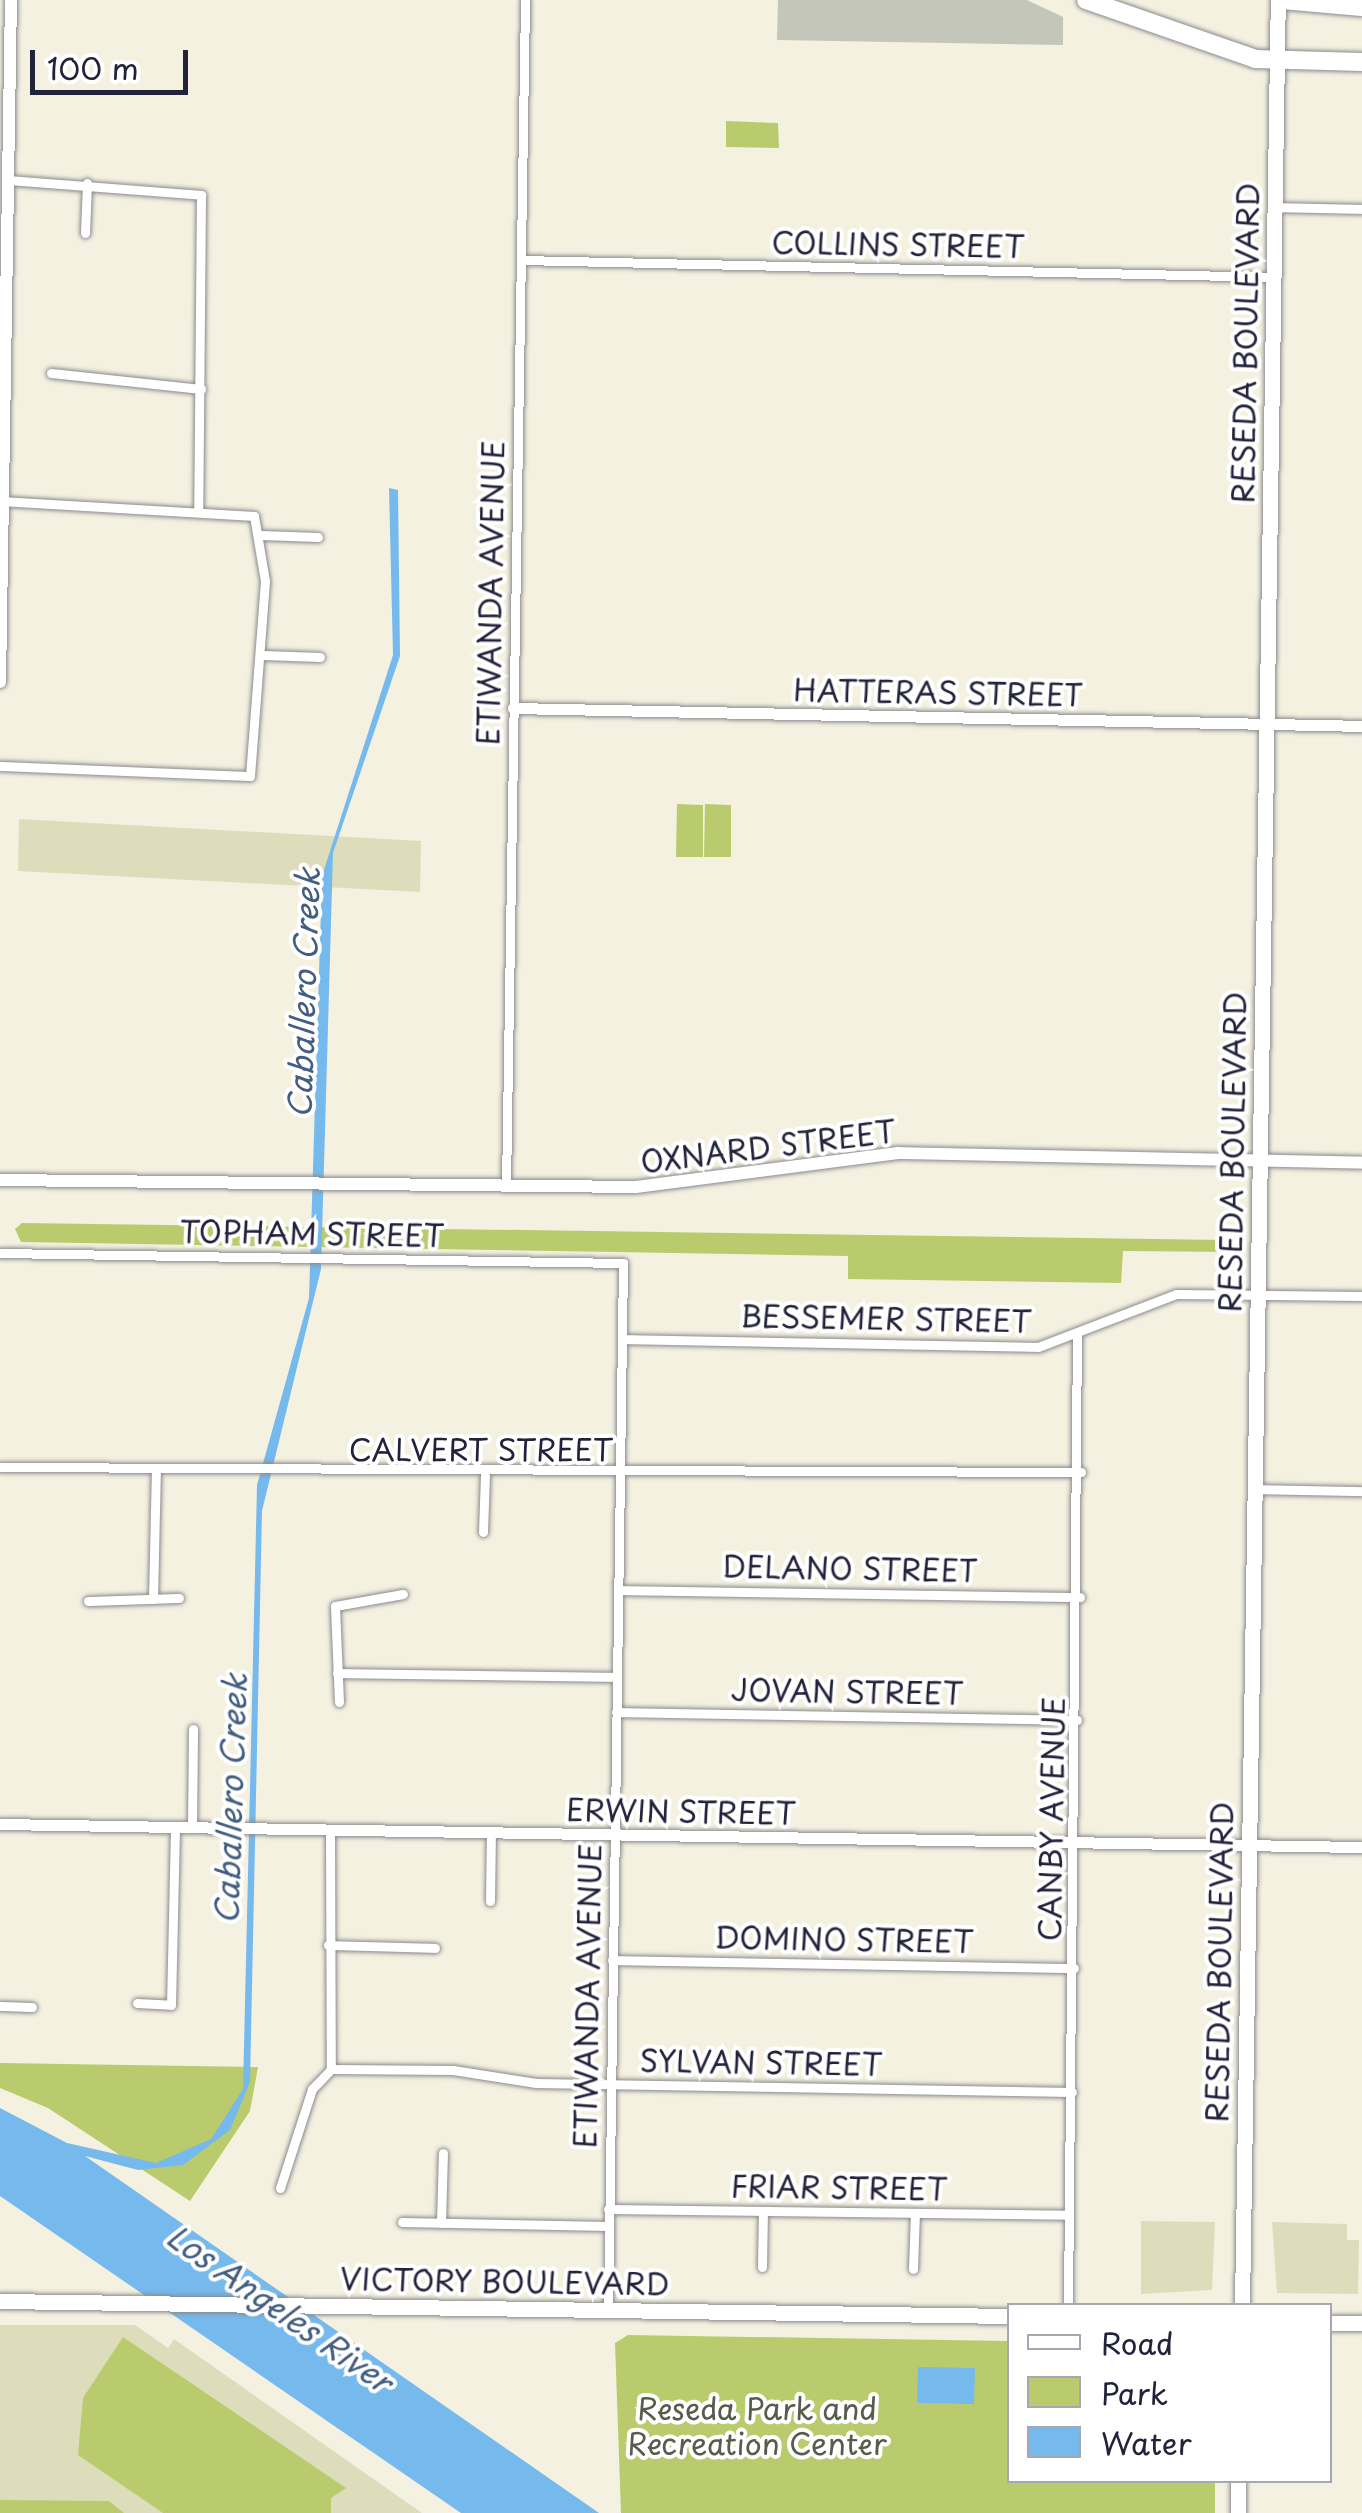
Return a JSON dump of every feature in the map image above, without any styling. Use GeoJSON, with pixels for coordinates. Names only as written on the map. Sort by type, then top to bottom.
{"type":"FeatureCollection","features":[{"type":"Feature","properties":{"kind":"highway"},"geometry":{"type":"LineString","coordinates":[[1086,0],[1188,42],[1277,62],[1362,62]]}},
{"type":"Feature","properties":{"kind":"highway"},"geometry":{"type":"LineString","coordinates":[[1280,0],[1362,7]]}},
{"type":"Feature","properties":{"kind":"main road"},"geometry":{"type":"LineString","coordinates":[[0,682],[11,0]]}},
{"type":"Feature","properties":{"kind":"main road","name":"RESEDA BOULEVARD"},"geometry":{"type":"LineString","coordinates":[[1242,2303],[1280,0]]}},
{"type":"Feature","properties":{"kind":"main road","name":"OXNARD STREET"},"geometry":{"type":"LineString","coordinates":[[0,1180],[663,1186],[898,1153],[1362,1163]]}},
{"type":"Feature","properties":{"kind":"main road","name":"VICTORY BOULEVARD"},"geometry":{"type":"LineString","coordinates":[[0,2300],[1007,2316]]}},
{"type":"Feature","properties":{"kind":"main road"},"geometry":{"type":"LineString","coordinates":[[1332,2322],[1362,2323]]}},
{"type":"Feature","properties":{"kind":"main road"},"geometry":{"type":"LineString","coordinates":[[1238,2483],[1238,2513]]}},
{"type":"Feature","properties":{"kind":"street","name":"ETIWANDA AVENUE"},"geometry":{"type":"LineString","coordinates":[[506,1186],[525,0]]}},
{"type":"Feature","properties":{"kind":"street"},"geometry":{"type":"LineString","coordinates":[[8,180],[86,182],[200,195],[198,512]]}},
{"type":"Feature","properties":{"kind":"street"},"geometry":{"type":"LineString","coordinates":[[84,233],[86,182]]}},
{"type":"Feature","properties":{"kind":"street"},"geometry":{"type":"LineString","coordinates":[[1274,207],[1362,208]]}},
{"type":"Feature","properties":{"kind":"street","name":"COLLINS STREET"},"geometry":{"type":"LineString","coordinates":[[520,260],[1274,277]]}},
{"type":"Feature","properties":{"kind":"street"},"geometry":{"type":"LineString","coordinates":[[51,373],[200,389]]}},
{"type":"Feature","properties":{"kind":"street"},"geometry":{"type":"LineString","coordinates":[[0,766],[250,776],[263,655],[261,535],[256,517],[1,501]]}},
{"type":"Feature","properties":{"kind":"street"},"geometry":{"type":"LineString","coordinates":[[261,535],[318,537]]}},
{"type":"Feature","properties":{"kind":"street"},"geometry":{"type":"LineString","coordinates":[[263,655],[320,657]]}},
{"type":"Feature","properties":{"kind":"street","name":"HATTERAS STREET"},"geometry":{"type":"LineString","coordinates":[[513,708],[1362,726]]}},
{"type":"Feature","properties":{"kind":"street","name":"TOPHAM STREET"},"geometry":{"type":"LineString","coordinates":[[0,1253],[623,1263]]}},
{"type":"Feature","properties":{"kind":"street","name":"ETIWANDA AVENUE"},"geometry":{"type":"LineString","coordinates":[[608,2310],[623,1263]]}},
{"type":"Feature","properties":{"kind":"street"},"geometry":{"type":"LineString","coordinates":[[1257,1294],[1362,1296]]}},
{"type":"Feature","properties":{"kind":"street","name":"BESSEMER STREET"},"geometry":{"type":"LineString","coordinates":[[623,1339],[1038,1347],[1077,1335],[1152,1298],[1257,1294]]}},
{"type":"Feature","properties":{"kind":"street","name":"CANBY AVENUE"},"geometry":{"type":"LineString","coordinates":[[1068,2303],[1082,1472],[1077,1335]]}},
{"type":"Feature","properties":{"kind":"street","name":"CALVERT STREET"},"geometry":{"type":"LineString","coordinates":[[0,1467],[620,1477],[688,1466],[1082,1472]]}},
{"type":"Feature","properties":{"kind":"street"},"geometry":{"type":"LineString","coordinates":[[153,1598],[156,1470]]}},
{"type":"Feature","properties":{"kind":"street"},"geometry":{"type":"LineString","coordinates":[[483,1532],[485,1475]]}},
{"type":"Feature","properties":{"kind":"street"},"geometry":{"type":"LineString","coordinates":[[1254,1489],[1362,1491]]}},
{"type":"Feature","properties":{"kind":"street","name":"DELANO STREET"},"geometry":{"type":"LineString","coordinates":[[619,1590],[1080,1597]]}},
{"type":"Feature","properties":{"kind":"street"},"geometry":{"type":"LineString","coordinates":[[340,1702],[335,1606],[403,1594]]}},
{"type":"Feature","properties":{"kind":"street"},"geometry":{"type":"LineString","coordinates":[[88,1601],[179,1598]]}},
{"type":"Feature","properties":{"kind":"street"},"geometry":{"type":"LineString","coordinates":[[337,1673],[617,1677]]}},
{"type":"Feature","properties":{"kind":"street","name":"JOVAN STREET"},"geometry":{"type":"LineString","coordinates":[[616,1712],[1077,1720]]}},
{"type":"Feature","properties":{"kind":"street"},"geometry":{"type":"LineString","coordinates":[[192,1729],[192,1828]]}},
{"type":"Feature","properties":{"kind":"street","name":"ERWIN STREET"},"geometry":{"type":"LineString","coordinates":[[0,1824],[1362,1847]]}},
{"type":"Feature","properties":{"kind":"street"},"geometry":{"type":"LineString","coordinates":[[136,2004],[171,2004],[176,1828]]}},
{"type":"Feature","properties":{"kind":"street"},"geometry":{"type":"LineString","coordinates":[[280,2188],[312,2089],[332,2069],[330,1830]]}},
{"type":"Feature","properties":{"kind":"street"},"geometry":{"type":"LineString","coordinates":[[490,1901],[491,1833]]}},
{"type":"Feature","properties":{"kind":"street"},"geometry":{"type":"LineString","coordinates":[[328,1945],[436,1948]]}},
{"type":"Feature","properties":{"kind":"street","name":"DOMINO STREET"},"geometry":{"type":"LineString","coordinates":[[612,1960],[1074,1968]]}},
{"type":"Feature","properties":{"kind":"street"},"geometry":{"type":"LineString","coordinates":[[0,2006],[32,2007]]}},
{"type":"Feature","properties":{"kind":"street","name":"SYLVAN STREET"},"geometry":{"type":"LineString","coordinates":[[332,2069],[611,2084],[1072,2092]]}},
{"type":"Feature","properties":{"kind":"street"},"geometry":{"type":"LineString","coordinates":[[441,2223],[443,2154]]}},
{"type":"Feature","properties":{"kind":"street","name":"FRIAR STREET"},"geometry":{"type":"LineString","coordinates":[[608,2209],[1069,2216]]}},
{"type":"Feature","properties":{"kind":"street"},"geometry":{"type":"LineString","coordinates":[[762,2267],[764,2211]]}},
{"type":"Feature","properties":{"kind":"street"},"geometry":{"type":"LineString","coordinates":[[913,2269],[915,2213]]}},
{"type":"Feature","properties":{"kind":"street"},"geometry":{"type":"LineString","coordinates":[[402,2222],[608,2226]]}},
{"type":"Feature","properties":{"kind":"shaded area"},"geometry":{"type":"Polygon","coordinates":[[[778,0],[1027,0],[1063,17],[1063,45],[777,40],[778,0]]]}},
{"type":"Feature","properties":{"kind":"shaded area"},"geometry":{"type":"Polygon","coordinates":[[[19,819],[421,841],[420,892],[18,871],[19,819]]]}},
{"type":"Feature","properties":{"kind":"shaded area"},"geometry":{"type":"Polygon","coordinates":[[[1141,2221],[1215,2222],[1212,2290],[1141,2294],[1141,2221]]]}},
{"type":"Feature","properties":{"kind":"shaded area"},"geometry":{"type":"Polygon","coordinates":[[[1272,2222],[1347,2224],[1347,2240],[1359,2240],[1358,2294],[1277,2293],[1272,2222]]]}},
{"type":"Feature","properties":{"kind":"shaded area"},"geometry":{"type":"Polygon","coordinates":[[[0,2325],[135,2325],[168,2348],[174,2339],[422,2513],[0,2513],[0,2325]]]}},
{"type":"Feature","properties":{"kind":"green space"},"geometry":{"type":"Polygon","coordinates":[[[726,121],[778,123],[779,148],[726,147],[726,121]]]}},
{"type":"Feature","properties":{"kind":"green space"},"geometry":{"type":"Polygon","coordinates":[[[677,804],[703,805],[703,857],[676,857],[677,804]]]}},
{"type":"Feature","properties":{"kind":"green space"},"geometry":{"type":"Polygon","coordinates":[[[705,804],[731,805],[731,857],[704,857],[705,804]]]}},
{"type":"Feature","properties":{"kind":"green space"},"geometry":{"type":"Polygon","coordinates":[[[22,1223],[1224,1240],[1234,1252],[1123,1251],[1121,1283],[848,1279],[848,1256],[21,1242],[15,1229],[22,1223]]]}},
{"type":"Feature","properties":{"kind":"green space"},"geometry":{"type":"Polygon","coordinates":[[[0,2063],[258,2067],[250,2111],[190,2201],[48,2108],[0,2088],[0,2063]]]}},
{"type":"Feature","properties":{"kind":"green space","name":"Reseda Park and Recreation Center"},"geometry":{"type":"Polygon","coordinates":[[[628,2335],[1007,2341],[1007,2483],[1215,2483],[1215,2513],[621,2513],[615,2343],[628,2335]]]}},
{"type":"Feature","properties":{"kind":"green space"},"geometry":{"type":"Polygon","coordinates":[[[123,2337],[346,2488],[331,2498],[331,2513],[163,2513],[78,2455],[83,2398],[123,2337]]]}},
{"type":"Feature","properties":{"kind":"green space"},"geometry":{"type":"Polygon","coordinates":[[[0,2500],[109,2501],[124,2513],[0,2513],[0,2500]]]}},
{"type":"Feature","properties":{"kind":"water","name":"Los Angeles River"},"geometry":{"type":"Polygon","coordinates":[[[389,488],[398,490],[400,656],[333,853],[321,1269],[262,1511],[250,2082],[230,2130],[183,2165],[138,2170],[85,2156],[599,2513],[461,2513],[0,2196],[0,2108],[67,2143],[156,2163],[211,2139],[243,2089],[257,1485],[309,1298],[322,876],[393,655],[389,488]]]}},
{"type":"Feature","properties":{"kind":"water"},"geometry":{"type":"Polygon","coordinates":[[[918,2367],[975,2368],[974,2404],[917,2403],[918,2367]]]}},
{"type":"Feature","properties":{"kind":"water label","name":"Caballero Creek"},"geometry":{"type":"Point","coordinates":[303,993]}},
{"type":"Feature","properties":{"kind":"water label","name":"Caballero Creek"},"geometry":{"type":"Point","coordinates":[230,1799]}}]}
